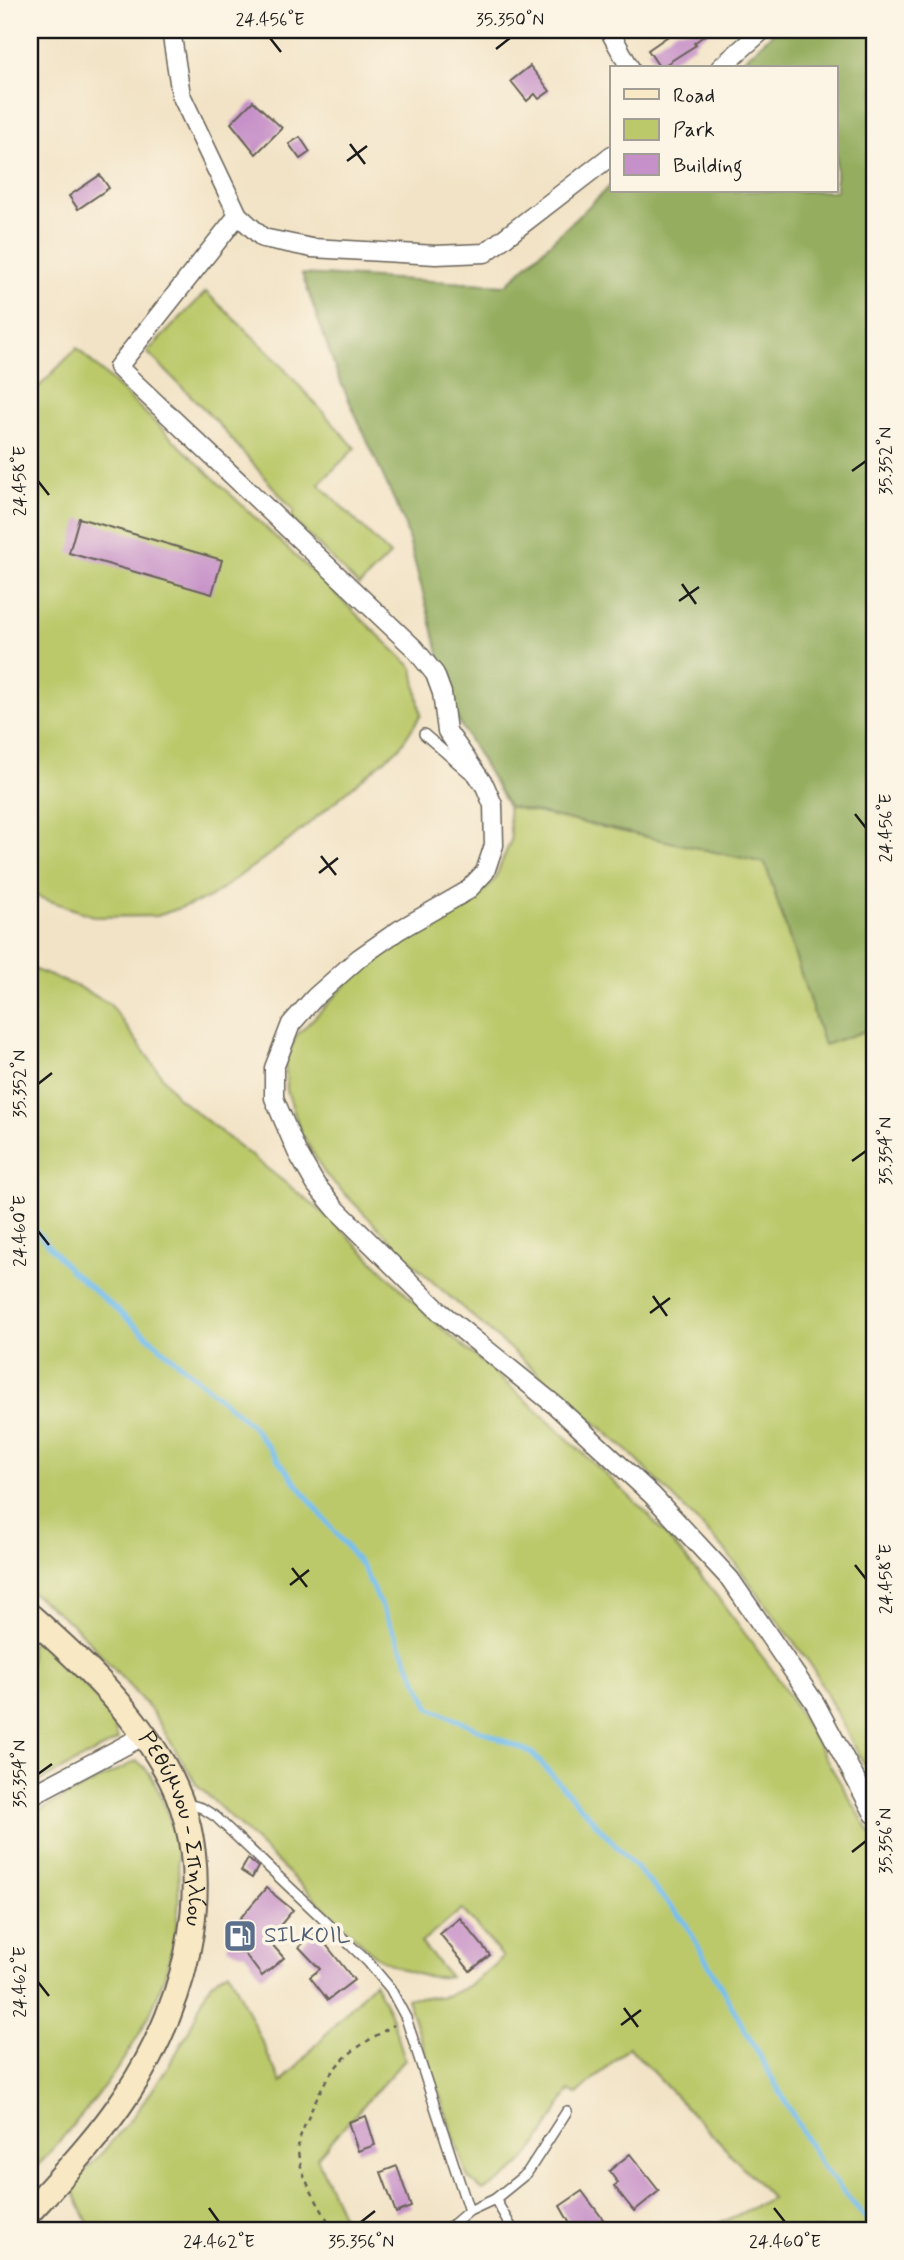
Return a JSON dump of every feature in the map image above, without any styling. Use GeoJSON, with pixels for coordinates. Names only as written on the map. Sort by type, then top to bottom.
{"type":"FeatureCollection","features":[{"type":"Feature","properties":{"kind":"main road","name":"Ρεθύμνου - Σπηλίου"},"geometry":{"type":"LineString","coordinates":[[30,1616],[82,1665],[145,1735],[166,1768],[181,1803],[193,1855],[195,1907],[183,1970],[167,2017],[129,2092],[96,2137],[30,2211]]}},
{"type":"Feature","properties":{"kind":"street"},"geometry":{"type":"LineString","coordinates":[[170,30],[181,96],[238,215],[263,238],[288,244],[436,254],[485,253],[610,157]]}},
{"type":"Feature","properties":{"kind":"street"},"geometry":{"type":"LineString","coordinates":[[609,30],[629,66]]}},
{"type":"Feature","properties":{"kind":"street"},"geometry":{"type":"LineString","coordinates":[[722,66],[763,30]]}},
{"type":"Feature","properties":{"kind":"street"},"geometry":{"type":"LineString","coordinates":[[238,215],[118,367],[414,648],[435,674],[442,693],[447,731],[485,786],[493,805],[495,845],[485,872],[467,891],[399,930],[359,958],[315,997],[291,1024],[274,1068],[274,1098],[297,1152],[316,1185],[335,1209],[440,1312],[556,1406],[642,1486],[730,1579],[815,1703],[874,1814]]}},
{"type":"Feature","properties":{"kind":"street"},"geometry":{"type":"LineString","coordinates":[[30,1796],[145,1735]]}},
{"type":"Feature","properties":{"kind":"lane"},"geometry":{"type":"LineString","coordinates":[[424,734],[485,786]]}},
{"type":"Feature","properties":{"kind":"lane"},"geometry":{"type":"LineString","coordinates":[[181,1803],[202,1808],[216,1817],[379,1974],[406,2018],[468,2211]]}},
{"type":"Feature","properties":{"kind":"lane"},"geometry":{"type":"LineString","coordinates":[[447,2230],[468,2211],[495,2199],[527,2173],[567,2111]]}},
{"type":"Feature","properties":{"kind":"lane"},"geometry":{"type":"LineString","coordinates":[[495,2199],[513,2230]]}},
{"type":"Feature","properties":{"kind":"path"},"geometry":{"type":"LineString","coordinates":[[332,2230],[302,2169],[298,2146],[332,2068],[361,2044],[406,2018]]}},
{"type":"Feature","properties":{"kind":"green space"},"geometry":{"type":"Polygon","coordinates":[[[776,30],[874,30],[874,1028],[824,1045],[765,863],[508,806],[456,717],[404,522],[338,376],[302,274],[506,285],[610,186],[610,192],[838,192],[838,66],[737,66],[776,30]]]}},
{"type":"Feature","properties":{"kind":"green space"},"geometry":{"type":"Polygon","coordinates":[[[206,292],[271,354],[355,448],[319,484],[390,555],[359,586],[291,518],[294,511],[214,419],[147,352],[206,292]]]}},
{"type":"Feature","properties":{"kind":"green space"},"geometry":{"type":"Polygon","coordinates":[[[77,348],[413,668],[421,715],[400,747],[288,841],[209,898],[157,916],[96,917],[30,894],[30,396],[77,348]]]}},
{"type":"Feature","properties":{"kind":"green space"},"geometry":{"type":"Polygon","coordinates":[[[508,806],[765,863],[824,1045],[874,1028],[874,1783],[811,1665],[725,1550],[630,1453],[426,1276],[325,1174],[300,1131],[287,1090],[285,1064],[296,1036],[362,969],[407,937],[472,903],[494,881],[511,840],[508,806]]]}},
{"type":"Feature","properties":{"kind":"green space"},"geometry":{"type":"Polygon","coordinates":[[[30,968],[79,987],[110,1004],[177,1097],[332,1220],[428,1316],[528,1402],[645,1511],[707,1583],[776,1675],[874,1839],[874,2230],[707,2230],[772,2198],[629,2047],[577,2094],[569,2091],[543,2135],[523,2162],[497,2183],[482,2190],[468,2178],[407,1999],[439,1997],[457,1992],[482,1976],[503,1957],[462,1909],[421,1943],[450,1977],[430,1977],[411,1972],[375,1956],[197,1785],[151,1710],[76,1627],[30,1591],[30,968]]]}},
{"type":"Feature","properties":{"kind":"green space"},"geometry":{"type":"Polygon","coordinates":[[[37,1639],[96,1698],[113,1725],[118,1740],[30,1786],[30,1644],[37,1639]]]}},
{"type":"Feature","properties":{"kind":"green space"},"geometry":{"type":"Polygon","coordinates":[[[136,1761],[156,1784],[174,1838],[179,1898],[172,1951],[161,1988],[127,2054],[82,2115],[30,2175],[30,1815],[136,1761]]]}},
{"type":"Feature","properties":{"kind":"green space"},"geometry":{"type":"Polygon","coordinates":[[[229,1971],[281,2083],[374,1982],[390,2013],[405,2059],[317,2157],[348,2230],[91,2230],[71,2186],[148,2097],[186,2036],[208,1989],[221,1975],[229,1971]]]}},
{"type":"Feature","properties":{"kind":"building"},"geometry":{"type":"Polygon","coordinates":[[[677,30],[712,30],[694,43],[696,45],[663,66],[659,66],[648,50],[677,30]]]}},
{"type":"Feature","properties":{"kind":"building"},"geometry":{"type":"Polygon","coordinates":[[[530,66],[550,91],[539,99],[535,94],[527,101],[511,81],[530,66]]]}},
{"type":"Feature","properties":{"kind":"building"},"geometry":{"type":"Polygon","coordinates":[[[253,101],[282,128],[256,154],[231,123],[253,101]]]}},
{"type":"Feature","properties":{"kind":"building"},"geometry":{"type":"Polygon","coordinates":[[[300,137],[310,152],[300,159],[289,144],[300,137]]]}},
{"type":"Feature","properties":{"kind":"building"},"geometry":{"type":"Polygon","coordinates":[[[100,175],[109,188],[78,209],[69,196],[100,175]]]}},
{"type":"Feature","properties":{"kind":"building"},"geometry":{"type":"Polygon","coordinates":[[[79,518],[222,560],[212,594],[69,553],[79,518]]]}},
{"type":"Feature","properties":{"kind":"building"},"geometry":{"type":"Polygon","coordinates":[[[248,1859],[258,1867],[252,1878],[241,1871],[248,1859]]]}},
{"type":"Feature","properties":{"kind":"building"},"geometry":{"type":"Polygon","coordinates":[[[266,1888],[293,1910],[268,1940],[284,1958],[262,1976],[245,1954],[227,1948],[236,1923],[266,1888]]]}},
{"type":"Feature","properties":{"kind":"building"},"geometry":{"type":"Polygon","coordinates":[[[460,1918],[490,1955],[470,1971],[440,1934],[460,1918]]]}},
{"type":"Feature","properties":{"kind":"building"},"geometry":{"type":"Polygon","coordinates":[[[316,1932],[354,1980],[328,2000],[310,1977],[320,1969],[299,1947],[316,1932]]]}},
{"type":"Feature","properties":{"kind":"building"},"geometry":{"type":"Polygon","coordinates":[[[366,2116],[375,2145],[358,2151],[348,2122],[366,2116]]]}},
{"type":"Feature","properties":{"kind":"building"},"geometry":{"type":"Polygon","coordinates":[[[630,2154],[659,2191],[634,2211],[614,2186],[618,2183],[609,2171],[630,2154]]]}},
{"type":"Feature","properties":{"kind":"building"},"geometry":{"type":"Polygon","coordinates":[[[397,2166],[411,2207],[396,2213],[381,2172],[397,2166]]]}},
{"type":"Feature","properties":{"kind":"building"},"geometry":{"type":"Polygon","coordinates":[[[582,2191],[611,2230],[575,2230],[569,2222],[560,2206],[582,2191]]]}},
{"type":"Feature","properties":{"kind":"waterway"},"geometry":{"type":"LineString","coordinates":[[30,1224],[69,1269],[250,1424],[363,1568],[430,1708],[532,1753],[684,1921],[821,2165],[874,2228]]}},
{"type":"Feature","properties":{"kind":"place","name":"SILKOIL"},"geometry":{"type":"Point","coordinates":[240,1936]}}]}
